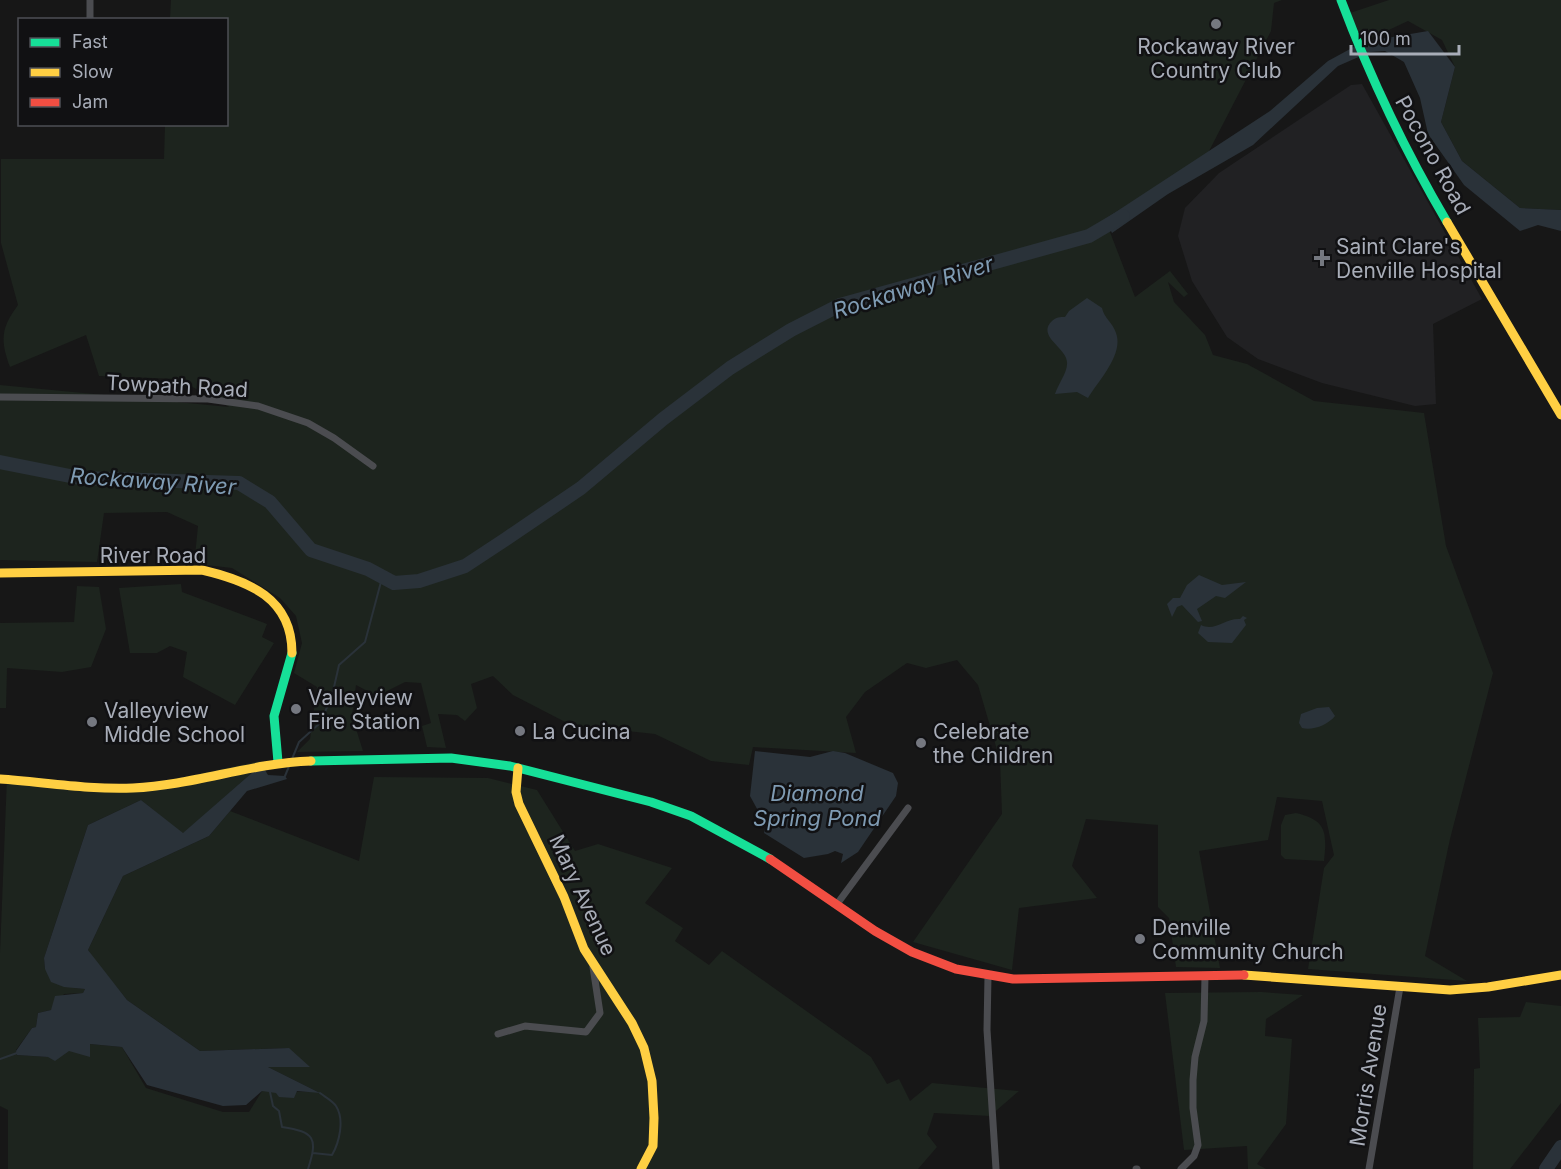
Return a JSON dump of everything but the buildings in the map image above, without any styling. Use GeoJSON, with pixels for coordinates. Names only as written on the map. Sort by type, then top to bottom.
{"type":"FeatureCollection","features":[{"type":"Feature","properties":{"kind":"street"},"geometry":{"type":"LineString","coordinates":[[90,0],[90,18]]}},
{"type":"Feature","properties":{"kind":"street","name":"Pocono Road"},"geometry":{"type":"LineString","coordinates":[[1341,0],[1364,62],[1417,171],[1561,415]]}},
{"type":"Feature","properties":{"kind":"street","name":"Towpath Road"},"geometry":{"type":"LineString","coordinates":[[0,397],[208,399],[258,406],[308,423],[334,438],[373,466]]}},
{"type":"Feature","properties":{"kind":"street","name":"River Road"},"geometry":{"type":"LineString","coordinates":[[0,573],[202,570],[223,574],[259,590],[280,608],[292,633],[290,664],[274,718],[282,761]]}},
{"type":"Feature","properties":{"kind":"street"},"geometry":{"type":"LineString","coordinates":[[0,779],[140,787],[184,782],[282,761],[451,758],[518,768],[640,799],[691,816],[753,848],[883,936],[920,956],[956,969],[988,976],[1027,979],[1259,975],[1400,987],[1473,988],[1561,975]]}},
{"type":"Feature","properties":{"kind":"street","name":"Mary Avenue"},"geometry":{"type":"LineString","coordinates":[[518,768],[516,792],[519,804],[564,897],[593,967],[602,974],[632,1023],[644,1048],[652,1081],[654,1118],[653,1146],[649,1158],[640,1169]]}},
{"type":"Feature","properties":{"kind":"street"},"geometry":{"type":"LineString","coordinates":[[837,904],[908,808]]}},
{"type":"Feature","properties":{"kind":"street"},"geometry":{"type":"LineString","coordinates":[[498,1034],[525,1026],[586,1032],[600,1013],[593,967]]}},
{"type":"Feature","properties":{"kind":"street"},"geometry":{"type":"LineString","coordinates":[[988,976],[987,1030],[996,1169]]}},
{"type":"Feature","properties":{"kind":"street"},"geometry":{"type":"LineString","coordinates":[[1181,1169],[1194,1156],[1198,1144],[1193,1108],[1193,1080],[1195,1057],[1204,1021],[1205,976]]}},
{"type":"Feature","properties":{"kind":"street","name":"Morris Avenue"},"geometry":{"type":"LineString","coordinates":[[1369,1169],[1400,987]]}},
{"type":"Feature","properties":{"kind":"shaded area"},"geometry":{"type":"Polygon","coordinates":[[[171,0],[1282,0],[1274,3],[1271,31],[1207,155],[1105,219],[1135,297],[1170,271],[1188,294],[1184,297],[1168,282],[1174,302],[1205,335],[1213,355],[1247,364],[1314,401],[1424,413],[1446,546],[1493,673],[1450,839],[1425,956],[1467,981],[1308,969],[1324,868],[1334,855],[1322,801],[1277,797],[1268,840],[1199,851],[1220,968],[1176,967],[1169,918],[1158,907],[1158,825],[1086,819],[1072,866],[1097,898],[1019,908],[1012,970],[913,942],[1002,814],[1000,760],[978,685],[957,660],[926,668],[907,663],[865,692],[846,717],[856,753],[753,747],[749,765],[711,761],[655,734],[571,725],[513,695],[493,676],[471,684],[477,708],[465,721],[457,715],[438,714],[446,748],[427,747],[422,726],[431,723],[421,683],[405,682],[377,696],[356,685],[352,716],[363,751],[297,752],[310,739],[317,687],[294,673],[302,643],[296,616],[280,598],[232,568],[180,562],[181,556],[195,556],[198,526],[167,512],[104,513],[97,562],[0,560],[0,385],[229,407],[178,379],[99,376],[86,335],[10,367],[5,349],[5,328],[18,305],[1,243],[1,159],[164,159],[165,126],[228,126],[228,18],[170,18],[171,0]]]}},
{"type":"Feature","properties":{"kind":"shaded area"},"geometry":{"type":"Polygon","coordinates":[[[1389,0],[1561,0],[1561,210],[1520,208],[1462,161],[1441,122],[1455,67],[1442,40],[1408,21],[1363,42],[1350,13],[1389,0]]]}},
{"type":"Feature","properties":{"kind":"shaded area","name":"Saint Clare's Denville Hospital"},"geometry":{"type":"Polygon","coordinates":[[[1362,84],[1482,299],[1433,324],[1436,404],[1415,406],[1322,383],[1258,359],[1227,337],[1192,281],[1178,236],[1185,208],[1219,173],[1351,85],[1362,84]]]}},
{"type":"Feature","properties":{"kind":"shaded area"},"geometry":{"type":"Polygon","coordinates":[[[181,584],[182,592],[267,624],[262,637],[274,643],[235,705],[183,677],[187,652],[170,646],[157,653],[130,653],[119,588],[181,584]]]}},
{"type":"Feature","properties":{"kind":"shaded area"},"geometry":{"type":"Polygon","coordinates":[[[77,586],[99,587],[106,629],[91,667],[62,672],[7,668],[6,708],[0,708],[0,623],[74,622],[77,586]]]}},
{"type":"Feature","properties":{"kind":"shaded area"},"geometry":{"type":"Polygon","coordinates":[[[260,761],[265,770],[254,771],[183,834],[141,800],[88,825],[44,958],[45,969],[75,988],[85,989],[83,993],[64,994],[51,1010],[38,1013],[36,1027],[32,1028],[16,1050],[17,1055],[48,1057],[89,1044],[122,1047],[146,1088],[223,1112],[249,1112],[262,1091],[318,1092],[266,1066],[289,1048],[200,1051],[127,1000],[114,984],[107,981],[88,950],[123,876],[209,836],[230,811],[359,861],[374,777],[488,778],[537,790],[575,851],[598,844],[672,868],[645,903],[683,928],[675,941],[709,965],[722,951],[871,1057],[887,1084],[899,1079],[910,1101],[932,1083],[1019,1091],[990,1116],[934,1113],[927,1134],[937,1147],[918,1169],[8,1169],[8,1110],[0,1106],[0,953],[7,777],[136,787],[260,761]]]}},
{"type":"Feature","properties":{"kind":"shaded area"},"geometry":{"type":"Polygon","coordinates":[[[1296,813],[1314,820],[1323,829],[1325,835],[1324,861],[1285,859],[1281,855],[1281,825],[1285,815],[1296,813]]]}},
{"type":"Feature","properties":{"kind":"shaded area"},"geometry":{"type":"Polygon","coordinates":[[[1261,992],[1303,995],[1266,1019],[1265,1036],[1292,1039],[1286,1124],[1257,1164],[1266,1169],[1248,1169],[1247,1146],[1184,1150],[1165,993],[1261,992]]]}},
{"type":"Feature","properties":{"kind":"shaded area"},"geometry":{"type":"Polygon","coordinates":[[[1526,1002],[1561,1006],[1561,1103],[1510,1169],[1473,1169],[1474,1069],[1480,1068],[1478,1018],[1520,1017],[1526,1002]]]}},
{"type":"Feature","properties":{"kind":"water"},"geometry":{"type":"Polygon","coordinates":[[[1428,31],[1455,67],[1441,122],[1462,161],[1520,208],[1561,210],[1561,231],[1538,225],[1520,231],[1464,185],[1428,134],[1420,98],[1404,62],[1385,51],[1370,52],[1338,66],[1253,145],[1168,194],[1112,233],[1105,219],[1270,111],[1328,61],[1363,42],[1428,31]]]}},
{"type":"Feature","properties":{"kind":"water"},"geometry":{"type":"Polygon","coordinates":[[[1087,298],[1102,308],[1116,333],[1118,341],[1113,359],[1088,398],[1077,392],[1055,394],[1066,370],[1067,362],[1066,357],[1050,337],[1048,326],[1055,319],[1065,317],[1069,311],[1087,298]]]}},
{"type":"Feature","properties":{"kind":"water"},"geometry":{"type":"Polygon","coordinates":[[[1199,575],[1222,585],[1246,582],[1225,598],[1216,596],[1197,609],[1202,621],[1198,622],[1182,605],[1177,607],[1172,617],[1167,604],[1173,598],[1180,598],[1187,585],[1199,575]]]}},
{"type":"Feature","properties":{"kind":"water"},"geometry":{"type":"Polygon","coordinates":[[[1243,616],[1247,618],[1244,620],[1246,625],[1232,643],[1208,642],[1198,633],[1201,625],[1216,626],[1243,616]]]}},
{"type":"Feature","properties":{"kind":"water"},"geometry":{"type":"Polygon","coordinates":[[[1329,707],[1335,716],[1328,722],[1315,728],[1302,728],[1299,723],[1301,714],[1317,708],[1329,707]]]}},
{"type":"Feature","properties":{"kind":"water","name":"Diamond Spring Pond"},"geometry":{"type":"Polygon","coordinates":[[[755,751],[810,757],[833,751],[845,753],[893,773],[898,783],[896,796],[858,852],[841,863],[843,854],[835,851],[804,858],[764,833],[766,825],[750,796],[755,751]]]}},
{"type":"Feature","properties":{"kind":"water"},"geometry":{"type":"Polygon","coordinates":[[[265,770],[268,775],[285,776],[287,779],[247,791],[209,836],[123,876],[88,950],[127,1000],[200,1051],[289,1048],[310,1067],[268,1067],[320,1093],[297,1091],[294,1098],[279,1097],[276,1093],[262,1091],[246,1105],[223,1106],[147,1085],[122,1047],[90,1044],[90,1057],[69,1051],[55,1061],[48,1057],[17,1055],[16,1051],[32,1028],[36,1027],[38,1013],[51,1010],[55,996],[83,993],[85,989],[64,987],[51,982],[45,969],[44,958],[88,825],[141,800],[183,833],[254,771],[265,770]]]}},
{"type":"Feature","properties":{"kind":"waterway","name":"Rockaway River"},"geometry":{"type":"LineString","coordinates":[[0,462],[80,478],[239,483],[270,502],[311,550],[368,569],[394,583],[419,581],[465,566],[506,539],[581,488],[663,419],[730,368],[791,330],[840,305],[1089,236],[1123,216]]}},
{"type":"Feature","properties":{"kind":"waterway"},"geometry":{"type":"LineString","coordinates":[[292,759],[299,742],[320,723],[332,696],[339,665],[365,642],[382,578]]}},
{"type":"Feature","properties":{"kind":"waterway"},"geometry":{"type":"LineString","coordinates":[[285,776],[290,764]]}},
{"type":"Feature","properties":{"kind":"waterway"},"geometry":{"type":"LineString","coordinates":[[0,1059],[17,1053]]}},
{"type":"Feature","properties":{"kind":"waterway"},"geometry":{"type":"LineString","coordinates":[[270,1092],[273,1106],[279,1111],[282,1127],[301,1131],[311,1138],[313,1150],[308,1169]]}},
{"type":"Feature","properties":{"kind":"waterway"},"geometry":{"type":"LineString","coordinates":[[313,1153],[332,1155],[341,1124],[336,1106],[320,1093]]}},
{"type":"Feature","properties":{"kind":"waterway","name":"Rockaway River"},"geometry":{"type":"LineString","coordinates":[[1546,1169],[1561,1147]]}},
{"type":"Feature","properties":{"kind":"traffic: fast"},"geometry":{"type":"LineString","coordinates":[[1341,0],[1389,113],[1447,222]]}},
{"type":"Feature","properties":{"kind":"traffic: fast"},"geometry":{"type":"LineString","coordinates":[[278,762],[274,716],[292,653]]}},
{"type":"Feature","properties":{"kind":"traffic: fast"},"geometry":{"type":"LineString","coordinates":[[311,761],[451,758],[510,766],[651,802],[691,816],[770,859]]}},
{"type":"Feature","properties":{"kind":"traffic: slow"},"geometry":{"type":"LineString","coordinates":[[1447,222],[1561,415]]}},
{"type":"Feature","properties":{"kind":"traffic: slow"},"geometry":{"type":"LineString","coordinates":[[0,573],[202,570],[219,574],[251,587],[276,605],[285,618],[292,653]]}},
{"type":"Feature","properties":{"kind":"traffic: slow"},"geometry":{"type":"LineString","coordinates":[[0,779],[84,787],[133,788],[178,783],[266,766],[311,761]]}},
{"type":"Feature","properties":{"kind":"traffic: slow"},"geometry":{"type":"LineString","coordinates":[[518,768],[516,792],[519,804],[564,897],[584,949],[632,1023],[644,1048],[652,1081],[654,1118],[653,1146],[641,1169]]}},
{"type":"Feature","properties":{"kind":"traffic: slow"},"geometry":{"type":"LineString","coordinates":[[1244,975],[1450,990],[1488,987],[1561,975]]}},
{"type":"Feature","properties":{"kind":"traffic: jam"},"geometry":{"type":"LineString","coordinates":[[770,859],[875,931],[912,952],[956,969],[1013,979],[1244,975]]}},
{"type":"Feature","properties":{"kind":"place","name":"Rockaway River Country Club"},"geometry":{"type":"Point","coordinates":[1216,24]}},
{"type":"Feature","properties":{"kind":"place","name":"Saint Clare's Denville Hospital"},"geometry":{"type":"Point","coordinates":[1322,258]}},
{"type":"Feature","properties":{"kind":"place","name":"Valleyview Fire Station"},"geometry":{"type":"Point","coordinates":[296,709]}},
{"type":"Feature","properties":{"kind":"place","name":"Valleyview Middle School"},"geometry":{"type":"Point","coordinates":[92,722]}},
{"type":"Feature","properties":{"kind":"place","name":"La Cucina"},"geometry":{"type":"Point","coordinates":[520,731]}},
{"type":"Feature","properties":{"kind":"place","name":"Celebrate the Children"},"geometry":{"type":"Point","coordinates":[921,743]}},
{"type":"Feature","properties":{"kind":"place","name":"Denville Community Church"},"geometry":{"type":"Point","coordinates":[1140,939]}}]}
